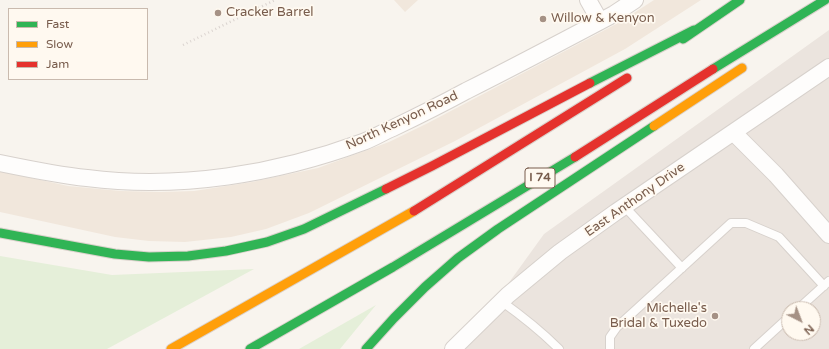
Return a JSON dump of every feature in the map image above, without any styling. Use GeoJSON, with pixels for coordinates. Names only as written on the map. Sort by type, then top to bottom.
{"type":"FeatureCollection","features":[{"type":"Feature","properties":{"kind":"highway"},"geometry":{"type":"LineString","coordinates":[[645,65],[694,30],[740,0]]}},
{"type":"Feature","properties":{"kind":"highway","name":"I 74"},"geometry":{"type":"LineString","coordinates":[[250,349],[449,233],[622,128],[784,23],[825,0]]}},
{"type":"Feature","properties":{"kind":"highway"},"geometry":{"type":"LineString","coordinates":[[787,34],[829,2]]}},
{"type":"Feature","properties":{"kind":"highway"},"geometry":{"type":"LineString","coordinates":[[0,233],[115,254],[149,257],[195,255],[226,251],[267,242],[304,229],[432,166],[593,81],[694,30]]}},
{"type":"Feature","properties":{"kind":"highway"},"geometry":{"type":"LineString","coordinates":[[366,349],[425,287],[458,258],[498,229],[751,62]]}},
{"type":"Feature","properties":{"kind":"highway"},"geometry":{"type":"LineString","coordinates":[[171,349],[425,204],[633,74]]}},
{"type":"Feature","properties":{"kind":"street"},"geometry":{"type":"LineString","coordinates":[[588,0],[600,21]]}},
{"type":"Feature","properties":{"kind":"street","name":"North Kenyon Road"},"geometry":{"type":"LineString","coordinates":[[0,163],[47,173],[88,179],[171,182],[223,178],[256,172],[318,157],[364,141],[430,111],[614,14],[635,0]]}},
{"type":"Feature","properties":{"kind":"street","name":"East Anthony Drive"},"geometry":{"type":"LineString","coordinates":[[453,349],[501,301],[560,252],[624,206],[734,133],[829,67]]}},
{"type":"Feature","properties":{"kind":"street"},"geometry":{"type":"LineString","coordinates":[[734,133],[776,175],[829,235]]}},
{"type":"Feature","properties":{"kind":"lane"},"geometry":{"type":"LineString","coordinates":[[624,206],[682,268]]}},
{"type":"Feature","properties":{"kind":"lane"},"geometry":{"type":"LineString","coordinates":[[610,349],[610,337],[617,327],[731,224],[746,223],[779,237],[827,283],[807,301]]}},
{"type":"Feature","properties":{"kind":"lane"},"geometry":{"type":"LineString","coordinates":[[501,301],[533,325],[559,349]]}},
{"type":"Feature","properties":{"kind":"lane"},"geometry":{"type":"LineString","coordinates":[[754,349],[781,324]]}},
{"type":"Feature","properties":{"kind":"path"},"geometry":{"type":"LineString","coordinates":[[183,45],[275,0]]}},
{"type":"Feature","properties":{"kind":"shaded area"},"geometry":{"type":"Polygon","coordinates":[[[394,0],[418,0],[405,12],[394,0]]]}},
{"type":"Feature","properties":{"kind":"shaded area"},"geometry":{"type":"Polygon","coordinates":[[[654,0],[701,0],[625,49],[455,141],[309,213],[266,229],[231,237],[185,242],[149,241],[115,237],[0,212],[0,171],[68,186],[121,191],[161,192],[194,191],[252,182],[318,168],[389,142],[428,123],[620,22],[654,0]]]}},
{"type":"Feature","properties":{"kind":"shaded area"},"geometry":{"type":"Polygon","coordinates":[[[829,30],[829,349],[461,349],[544,234],[829,30]]]}},
{"type":"Feature","properties":{"kind":"green space"},"geometry":{"type":"Polygon","coordinates":[[[0,256],[112,275],[254,269],[107,349],[0,349],[0,256]]]}},
{"type":"Feature","properties":{"kind":"green space"},"geometry":{"type":"Polygon","coordinates":[[[376,305],[340,349],[299,349],[376,305]]]}},
{"type":"Feature","properties":{"kind":"traffic: fast"},"geometry":{"type":"LineString","coordinates":[[683,39],[740,0]]}},
{"type":"Feature","properties":{"kind":"traffic: fast"},"geometry":{"type":"LineString","coordinates":[[713,69],[825,0]]}},
{"type":"Feature","properties":{"kind":"traffic: fast"},"geometry":{"type":"LineString","coordinates":[[590,83],[694,30]]}},
{"type":"Feature","properties":{"kind":"traffic: fast"},"geometry":{"type":"LineString","coordinates":[[366,349],[425,287],[458,258],[498,229],[654,126]]}},
{"type":"Feature","properties":{"kind":"traffic: fast"},"geometry":{"type":"LineString","coordinates":[[250,349],[393,267],[575,157]]}},
{"type":"Feature","properties":{"kind":"traffic: fast"},"geometry":{"type":"LineString","coordinates":[[0,233],[115,254],[149,257],[188,256],[226,251],[267,242],[304,229],[386,189]]}},
{"type":"Feature","properties":{"kind":"traffic: slow"},"geometry":{"type":"LineString","coordinates":[[654,126],[742,68]]}},
{"type":"Feature","properties":{"kind":"traffic: slow"},"geometry":{"type":"LineString","coordinates":[[171,349],[414,211]]}},
{"type":"Feature","properties":{"kind":"traffic: jam"},"geometry":{"type":"LineString","coordinates":[[575,157],[713,69]]}},
{"type":"Feature","properties":{"kind":"traffic: jam"},"geometry":{"type":"LineString","coordinates":[[414,211],[627,78]]}},
{"type":"Feature","properties":{"kind":"traffic: jam"},"geometry":{"type":"LineString","coordinates":[[386,189],[590,83]]}},
{"type":"Feature","properties":{"kind":"place","name":"Cracker Barrel"},"geometry":{"type":"Point","coordinates":[218,13]}},
{"type":"Feature","properties":{"kind":"place","name":"Willow & Kenyon"},"geometry":{"type":"Point","coordinates":[543,19]}},
{"type":"Feature","properties":{"kind":"place","name":"Michelle's Bridal & Tuxedo"},"geometry":{"type":"Point","coordinates":[715,316]}}]}
